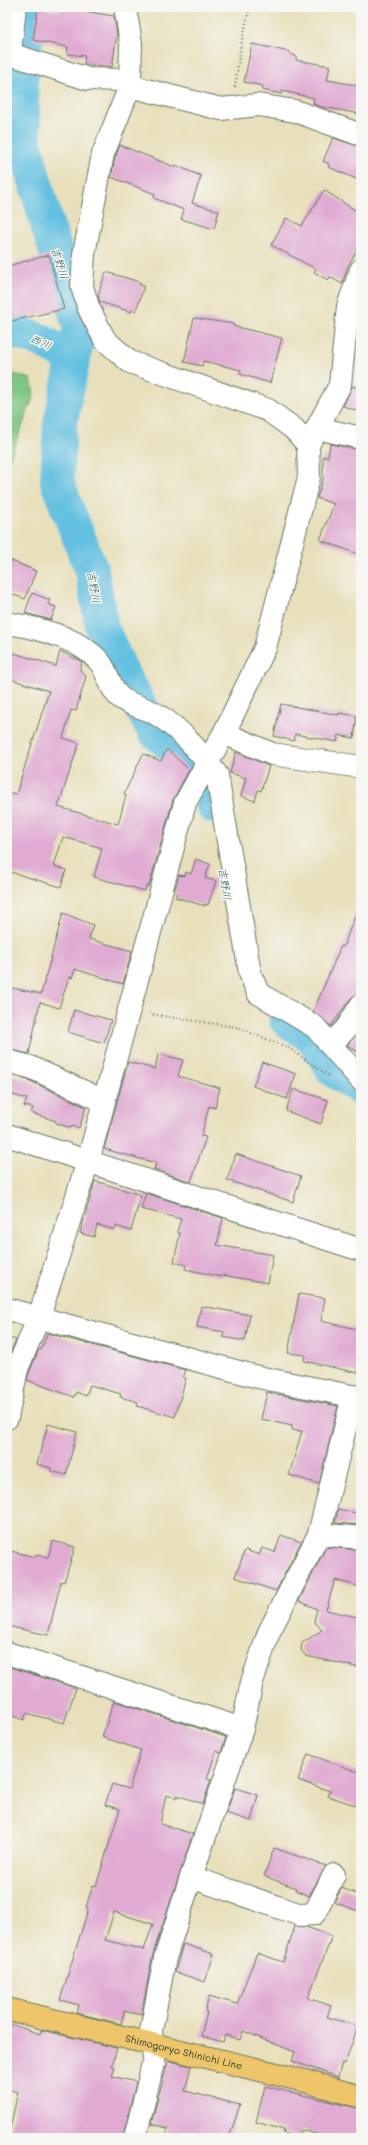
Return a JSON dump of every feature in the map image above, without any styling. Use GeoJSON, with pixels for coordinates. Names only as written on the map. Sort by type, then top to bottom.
{"type":"FeatureCollection","features":[{"type":"Feature","properties":{"kind":"main road","name":"Shimogoryo Shinichi Line"},"geometry":{"type":"LineString","coordinates":[[7,2009],[305,2081],[361,2097]]}},
{"type":"Feature","properties":{"kind":"street"},"geometry":{"type":"LineString","coordinates":[[15,7],[8,53],[34,60],[88,79],[122,80],[130,86],[221,109],[258,105],[295,111],[361,135]]}},
{"type":"Feature","properties":{"kind":"street"},"geometry":{"type":"LineString","coordinates":[[125,7],[131,43],[130,86],[103,154],[84,254],[82,287],[89,309],[105,340],[130,362],[268,410],[294,429],[312,436],[361,438]]}},
{"type":"Feature","properties":{"kind":"street"},"geometry":{"type":"LineString","coordinates":[[7,1418],[17,1369],[39,1317],[88,1161],[185,803],[224,733],[265,648],[309,477],[312,436],[340,385],[361,270]]}},
{"type":"Feature","properties":{"kind":"street"},"geometry":{"type":"LineString","coordinates":[[7,623],[26,626],[62,638],[82,648],[99,661],[120,698],[160,716],[188,741],[203,772]]}},
{"type":"Feature","properties":{"kind":"street"},"geometry":{"type":"LineString","coordinates":[[224,733],[272,754],[361,767]]}},
{"type":"Feature","properties":{"kind":"street"},"geometry":{"type":"LineString","coordinates":[[203,772],[217,775],[250,972],[258,993],[315,1027],[361,1080]]}},
{"type":"Feature","properties":{"kind":"street"},"geometry":{"type":"LineString","coordinates":[[330,1045],[346,1029],[361,1005]]}},
{"type":"Feature","properties":{"kind":"street"},"geometry":{"type":"LineString","coordinates":[[7,1061],[30,1067],[104,1101]]}},
{"type":"Feature","properties":{"kind":"street"},"geometry":{"type":"LineString","coordinates":[[7,1135],[361,1250]]}},
{"type":"Feature","properties":{"kind":"street"},"geometry":{"type":"LineString","coordinates":[[7,1309],[258,1377],[357,1397],[319,1534],[269,1632],[252,1682],[242,1729],[191,1876],[165,1958],[151,2031],[154,2059],[135,2138]]}},
{"type":"Feature","properties":{"kind":"street"},"geometry":{"type":"LineString","coordinates":[[319,1534],[361,1538]]}},
{"type":"Feature","properties":{"kind":"street"},"geometry":{"type":"LineString","coordinates":[[7,1653],[242,1729]]}},
{"type":"Feature","properties":{"kind":"street"},"geometry":{"type":"LineString","coordinates":[[191,1876],[301,1915],[314,1914],[334,1875]]}},
{"type":"Feature","properties":{"kind":"path"},"geometry":{"type":"LineString","coordinates":[[232,108],[241,44],[250,7]]}},
{"type":"Feature","properties":{"kind":"path"},"geometry":{"type":"LineString","coordinates":[[130,1006],[151,1015],[236,1027],[287,1047],[335,1081]]}},
{"type":"Feature","properties":{"kind":"green space"},"geometry":{"type":"Polygon","coordinates":[[[7,372],[31,379],[34,395],[7,466],[7,372]]]}},
{"type":"Feature","properties":{"kind":"building"},"geometry":{"type":"Polygon","coordinates":[[[60,7],[114,16],[117,34],[112,67],[84,64],[85,56],[67,54],[68,47],[33,40],[38,8],[60,11],[60,7]]]}},
{"type":"Feature","properties":{"kind":"building"},"geometry":{"type":"Polygon","coordinates":[[[252,44],[290,52],[290,54],[296,56],[296,60],[330,66],[327,80],[361,86],[361,114],[322,107],[313,104],[314,98],[282,91],[282,94],[262,90],[263,86],[244,82],[252,44]]]}},
{"type":"Feature","properties":{"kind":"building"},"geometry":{"type":"Polygon","coordinates":[[[333,138],[361,147],[361,181],[328,167],[329,164],[323,161],[333,138]]]}},
{"type":"Feature","properties":{"kind":"building"},"geometry":{"type":"Polygon","coordinates":[[[120,145],[201,176],[192,203],[219,211],[214,229],[181,219],[184,210],[154,198],[155,194],[111,177],[115,158],[120,145]]]}},
{"type":"Feature","properties":{"kind":"building"},"geometry":{"type":"Polygon","coordinates":[[[324,190],[361,214],[361,243],[348,266],[342,284],[330,277],[328,280],[314,272],[316,269],[271,245],[286,218],[302,226],[324,190]]]}},
{"type":"Feature","properties":{"kind":"building"},"geometry":{"type":"Polygon","coordinates":[[[49,255],[64,309],[7,322],[7,266],[49,255]]]}},
{"type":"Feature","properties":{"kind":"building"},"geometry":{"type":"Polygon","coordinates":[[[106,272],[140,282],[139,284],[144,286],[136,311],[132,310],[131,312],[100,302],[98,295],[106,272]]]}},
{"type":"Feature","properties":{"kind":"building"},"geometry":{"type":"Polygon","coordinates":[[[194,318],[234,324],[233,326],[282,338],[270,383],[240,374],[241,370],[203,361],[202,366],[184,362],[194,318]]]}},
{"type":"Feature","properties":{"kind":"building"},"geometry":{"type":"Polygon","coordinates":[[[352,386],[361,389],[361,412],[343,406],[352,386]]]}},
{"type":"Feature","properties":{"kind":"building"},"geometry":{"type":"Polygon","coordinates":[[[330,444],[361,450],[361,555],[320,540],[334,504],[317,498],[323,479],[323,456],[328,457],[330,444]]]}},
{"type":"Feature","properties":{"kind":"building"},"geometry":{"type":"Polygon","coordinates":[[[7,559],[36,571],[25,599],[7,592],[7,559]]]}},
{"type":"Feature","properties":{"kind":"building"},"geometry":{"type":"Polygon","coordinates":[[[32,593],[50,600],[48,604],[56,607],[51,620],[25,613],[32,593]]]}},
{"type":"Feature","properties":{"kind":"building"},"geometry":{"type":"Polygon","coordinates":[[[7,651],[56,666],[60,651],[82,662],[80,670],[86,676],[76,711],[71,710],[63,738],[79,743],[58,807],[118,824],[126,795],[124,794],[143,754],[161,761],[167,749],[189,770],[173,800],[149,886],[146,886],[145,891],[94,877],[102,848],[63,837],[54,866],[66,870],[61,887],[7,871],[7,792],[16,794],[49,691],[10,679],[11,676],[7,675],[7,651]]]}},
{"type":"Feature","properties":{"kind":"building"},"geometry":{"type":"Polygon","coordinates":[[[281,704],[339,715],[339,713],[357,716],[354,738],[338,735],[337,742],[295,734],[294,741],[274,736],[281,704]]]}},
{"type":"Feature","properties":{"kind":"building"},"geometry":{"type":"Polygon","coordinates":[[[236,752],[269,766],[261,791],[258,790],[255,801],[241,796],[246,778],[230,773],[236,752]]]}},
{"type":"Feature","properties":{"kind":"building"},"geometry":{"type":"Polygon","coordinates":[[[196,859],[210,864],[205,878],[216,881],[208,905],[205,904],[205,906],[175,897],[177,893],[174,892],[179,875],[185,876],[186,872],[191,874],[196,859]]]}},
{"type":"Feature","properties":{"kind":"building"},"geometry":{"type":"Polygon","coordinates":[[[360,903],[361,993],[351,998],[331,1026],[313,1012],[341,946],[343,947],[360,903]]]}},
{"type":"Feature","properties":{"kind":"building"},"geometry":{"type":"Polygon","coordinates":[[[63,913],[93,925],[89,939],[132,951],[123,984],[75,969],[72,978],[69,977],[59,1008],[40,1002],[29,1054],[7,1049],[7,987],[41,994],[63,913]]]}},
{"type":"Feature","properties":{"kind":"building"},"geometry":{"type":"Polygon","coordinates":[[[74,1010],[111,1020],[104,1043],[68,1032],[74,1010]]]}},
{"type":"Feature","properties":{"kind":"building"},"geometry":{"type":"Polygon","coordinates":[[[361,1029],[361,1054],[347,1045],[361,1029]]]}},
{"type":"Feature","properties":{"kind":"building"},"geometry":{"type":"Polygon","coordinates":[[[158,1054],[183,1060],[178,1076],[220,1088],[215,1108],[209,1106],[201,1136],[206,1137],[191,1182],[154,1169],[156,1163],[104,1149],[128,1062],[155,1069],[158,1054]]]}},
{"type":"Feature","properties":{"kind":"building"},"geometry":{"type":"Polygon","coordinates":[[[262,1062],[296,1074],[287,1099],[253,1086],[262,1062]]]}},
{"type":"Feature","properties":{"kind":"building"},"geometry":{"type":"Polygon","coordinates":[[[7,1074],[26,1079],[86,1107],[79,1128],[72,1126],[71,1128],[56,1123],[56,1121],[31,1113],[33,1108],[24,1106],[27,1099],[7,1093],[7,1074]]]}},
{"type":"Feature","properties":{"kind":"building"},"geometry":{"type":"Polygon","coordinates":[[[293,1089],[328,1100],[321,1124],[286,1111],[293,1089]]]}},
{"type":"Feature","properties":{"kind":"building"},"geometry":{"type":"Polygon","coordinates":[[[236,1154],[301,1176],[293,1202],[227,1180],[236,1154]]]}},
{"type":"Feature","properties":{"kind":"building"},"geometry":{"type":"Polygon","coordinates":[[[95,1181],[141,1195],[131,1231],[116,1226],[115,1230],[97,1225],[94,1237],[80,1233],[95,1181]]]}},
{"type":"Feature","properties":{"kind":"building"},"geometry":{"type":"Polygon","coordinates":[[[146,1193],[223,1218],[217,1245],[273,1255],[268,1283],[222,1275],[222,1277],[185,1269],[186,1265],[174,1262],[180,1233],[177,1232],[181,1219],[141,1209],[146,1193]]]}},
{"type":"Feature","properties":{"kind":"building"},"geometry":{"type":"Polygon","coordinates":[[[299,1294],[325,1298],[321,1321],[361,1330],[361,1370],[359,1369],[358,1373],[304,1361],[305,1355],[288,1353],[299,1294]]]}},
{"type":"Feature","properties":{"kind":"building"},"geometry":{"type":"Polygon","coordinates":[[[201,1306],[250,1315],[245,1341],[223,1337],[224,1332],[197,1327],[201,1306]]]}},
{"type":"Feature","properties":{"kind":"building"},"geometry":{"type":"Polygon","coordinates":[[[47,1333],[186,1370],[183,1378],[186,1378],[175,1417],[137,1406],[138,1402],[120,1397],[121,1394],[90,1385],[86,1396],[76,1392],[74,1397],[27,1380],[47,1333]]]}},
{"type":"Feature","properties":{"kind":"building"},"geometry":{"type":"Polygon","coordinates":[[[7,1337],[16,1340],[7,1361],[7,1337]]]}},
{"type":"Feature","properties":{"kind":"building"},"geometry":{"type":"Polygon","coordinates":[[[267,1392],[338,1406],[319,1484],[289,1475],[302,1431],[292,1430],[292,1426],[261,1419],[267,1392]]]}},
{"type":"Feature","properties":{"kind":"building"},"geometry":{"type":"Polygon","coordinates":[[[48,1424],[77,1432],[66,1475],[51,1471],[51,1468],[37,1464],[48,1424]]]}},
{"type":"Feature","properties":{"kind":"building"},"geometry":{"type":"Polygon","coordinates":[[[338,1509],[361,1514],[361,1525],[335,1523],[338,1509]]]}},
{"type":"Feature","properties":{"kind":"building"},"geometry":{"type":"Polygon","coordinates":[[[281,1535],[301,1542],[276,1591],[235,1577],[245,1550],[259,1555],[262,1548],[275,1552],[281,1535]]]}},
{"type":"Feature","properties":{"kind":"building"},"geometry":{"type":"Polygon","coordinates":[[[53,1541],[75,1547],[64,1582],[61,1581],[48,1635],[7,1626],[7,1594],[12,1574],[7,1573],[7,1550],[35,1557],[35,1555],[48,1557],[53,1541]]]}},
{"type":"Feature","properties":{"kind":"building"},"geometry":{"type":"Polygon","coordinates":[[[326,1547],[361,1550],[361,1587],[335,1580],[326,1610],[361,1618],[361,1668],[306,1656],[301,1650],[302,1643],[322,1630],[314,1621],[317,1609],[299,1601],[326,1547]]]}},
{"type":"Feature","properties":{"kind":"building"},"geometry":{"type":"Polygon","coordinates":[[[7,1666],[76,1688],[64,1723],[26,1713],[24,1720],[7,1714],[7,1666]]]}},
{"type":"Feature","properties":{"kind":"building"},"geometry":{"type":"Polygon","coordinates":[[[114,1701],[226,1737],[221,1753],[216,1751],[207,1779],[211,1780],[203,1804],[177,1795],[177,1798],[166,1795],[160,1824],[193,1834],[153,1954],[141,2015],[124,2011],[121,2024],[77,2013],[79,2005],[60,2000],[87,1913],[88,1908],[86,1907],[93,1885],[96,1886],[120,1809],[105,1805],[112,1784],[129,1789],[141,1750],[102,1737],[114,1701]],[[114,1912],[105,1940],[144,1950],[153,1924],[114,1912]]]}},
{"type":"Feature","properties":{"kind":"building"},"geometry":{"type":"Polygon","coordinates":[[[308,1754],[361,1773],[361,1807],[328,1796],[330,1791],[298,1780],[308,1754]]]}},
{"type":"Feature","properties":{"kind":"building"},"geometry":{"type":"Polygon","coordinates":[[[235,1788],[258,1795],[251,1821],[226,1813],[235,1788]]]}},
{"type":"Feature","properties":{"kind":"building"},"geometry":{"type":"Polygon","coordinates":[[[274,1848],[326,1866],[309,1896],[295,1890],[296,1888],[264,1876],[274,1848]]]}},
{"type":"Feature","properties":{"kind":"building"},"geometry":{"type":"Polygon","coordinates":[[[342,1888],[361,1896],[361,1912],[334,1902],[342,1888]]]}},
{"type":"Feature","properties":{"kind":"building"},"geometry":{"type":"Polygon","coordinates":[[[295,1926],[306,1927],[332,1936],[308,1998],[331,2006],[327,2017],[358,2026],[347,2058],[344,2064],[342,2063],[338,2077],[292,2061],[295,2052],[243,2031],[240,2040],[225,2035],[223,2042],[201,2036],[209,1996],[237,2004],[257,1953],[283,1962],[295,1926]]]}},
{"type":"Feature","properties":{"kind":"building"},"geometry":{"type":"Polygon","coordinates":[[[183,1944],[214,1954],[205,1982],[175,1972],[183,1944]]]}},
{"type":"Feature","properties":{"kind":"building"},"geometry":{"type":"Polygon","coordinates":[[[10,2024],[40,2034],[41,2030],[117,2048],[112,2066],[115,2067],[112,2076],[136,2082],[123,2138],[8,2138],[18,2092],[7,2089],[7,2034],[10,2024]]]}},
{"type":"Feature","properties":{"kind":"building"},"geometry":{"type":"Polygon","coordinates":[[[168,2061],[191,2066],[185,2091],[240,2105],[229,2138],[165,2138],[168,2128],[151,2124],[168,2061]]]}},
{"type":"Feature","properties":{"kind":"building"},"geometry":{"type":"Polygon","coordinates":[[[265,2086],[361,2109],[361,2138],[331,2138],[301,2130],[299,2137],[283,2133],[284,2130],[256,2122],[265,2086]]]}},
{"type":"Feature","properties":{"kind":"waterway","name":"吉野川"},"geometry":{"type":"LineString","coordinates":[[30,7],[21,86],[25,145],[47,224],[80,328],[60,424],[57,482],[92,571],[102,628],[123,675],[154,731],[209,780],[213,806]]}},
{"type":"Feature","properties":{"kind":"waterway","name":"西川"},"geometry":{"type":"LineString","coordinates":[[7,329],[40,340],[74,359]]}},
{"type":"Feature","properties":{"kind":"waterway","name":"吉野川"},"geometry":{"type":"LineString","coordinates":[[286,1020],[312,1037],[333,1070],[361,1089]]}}]}
